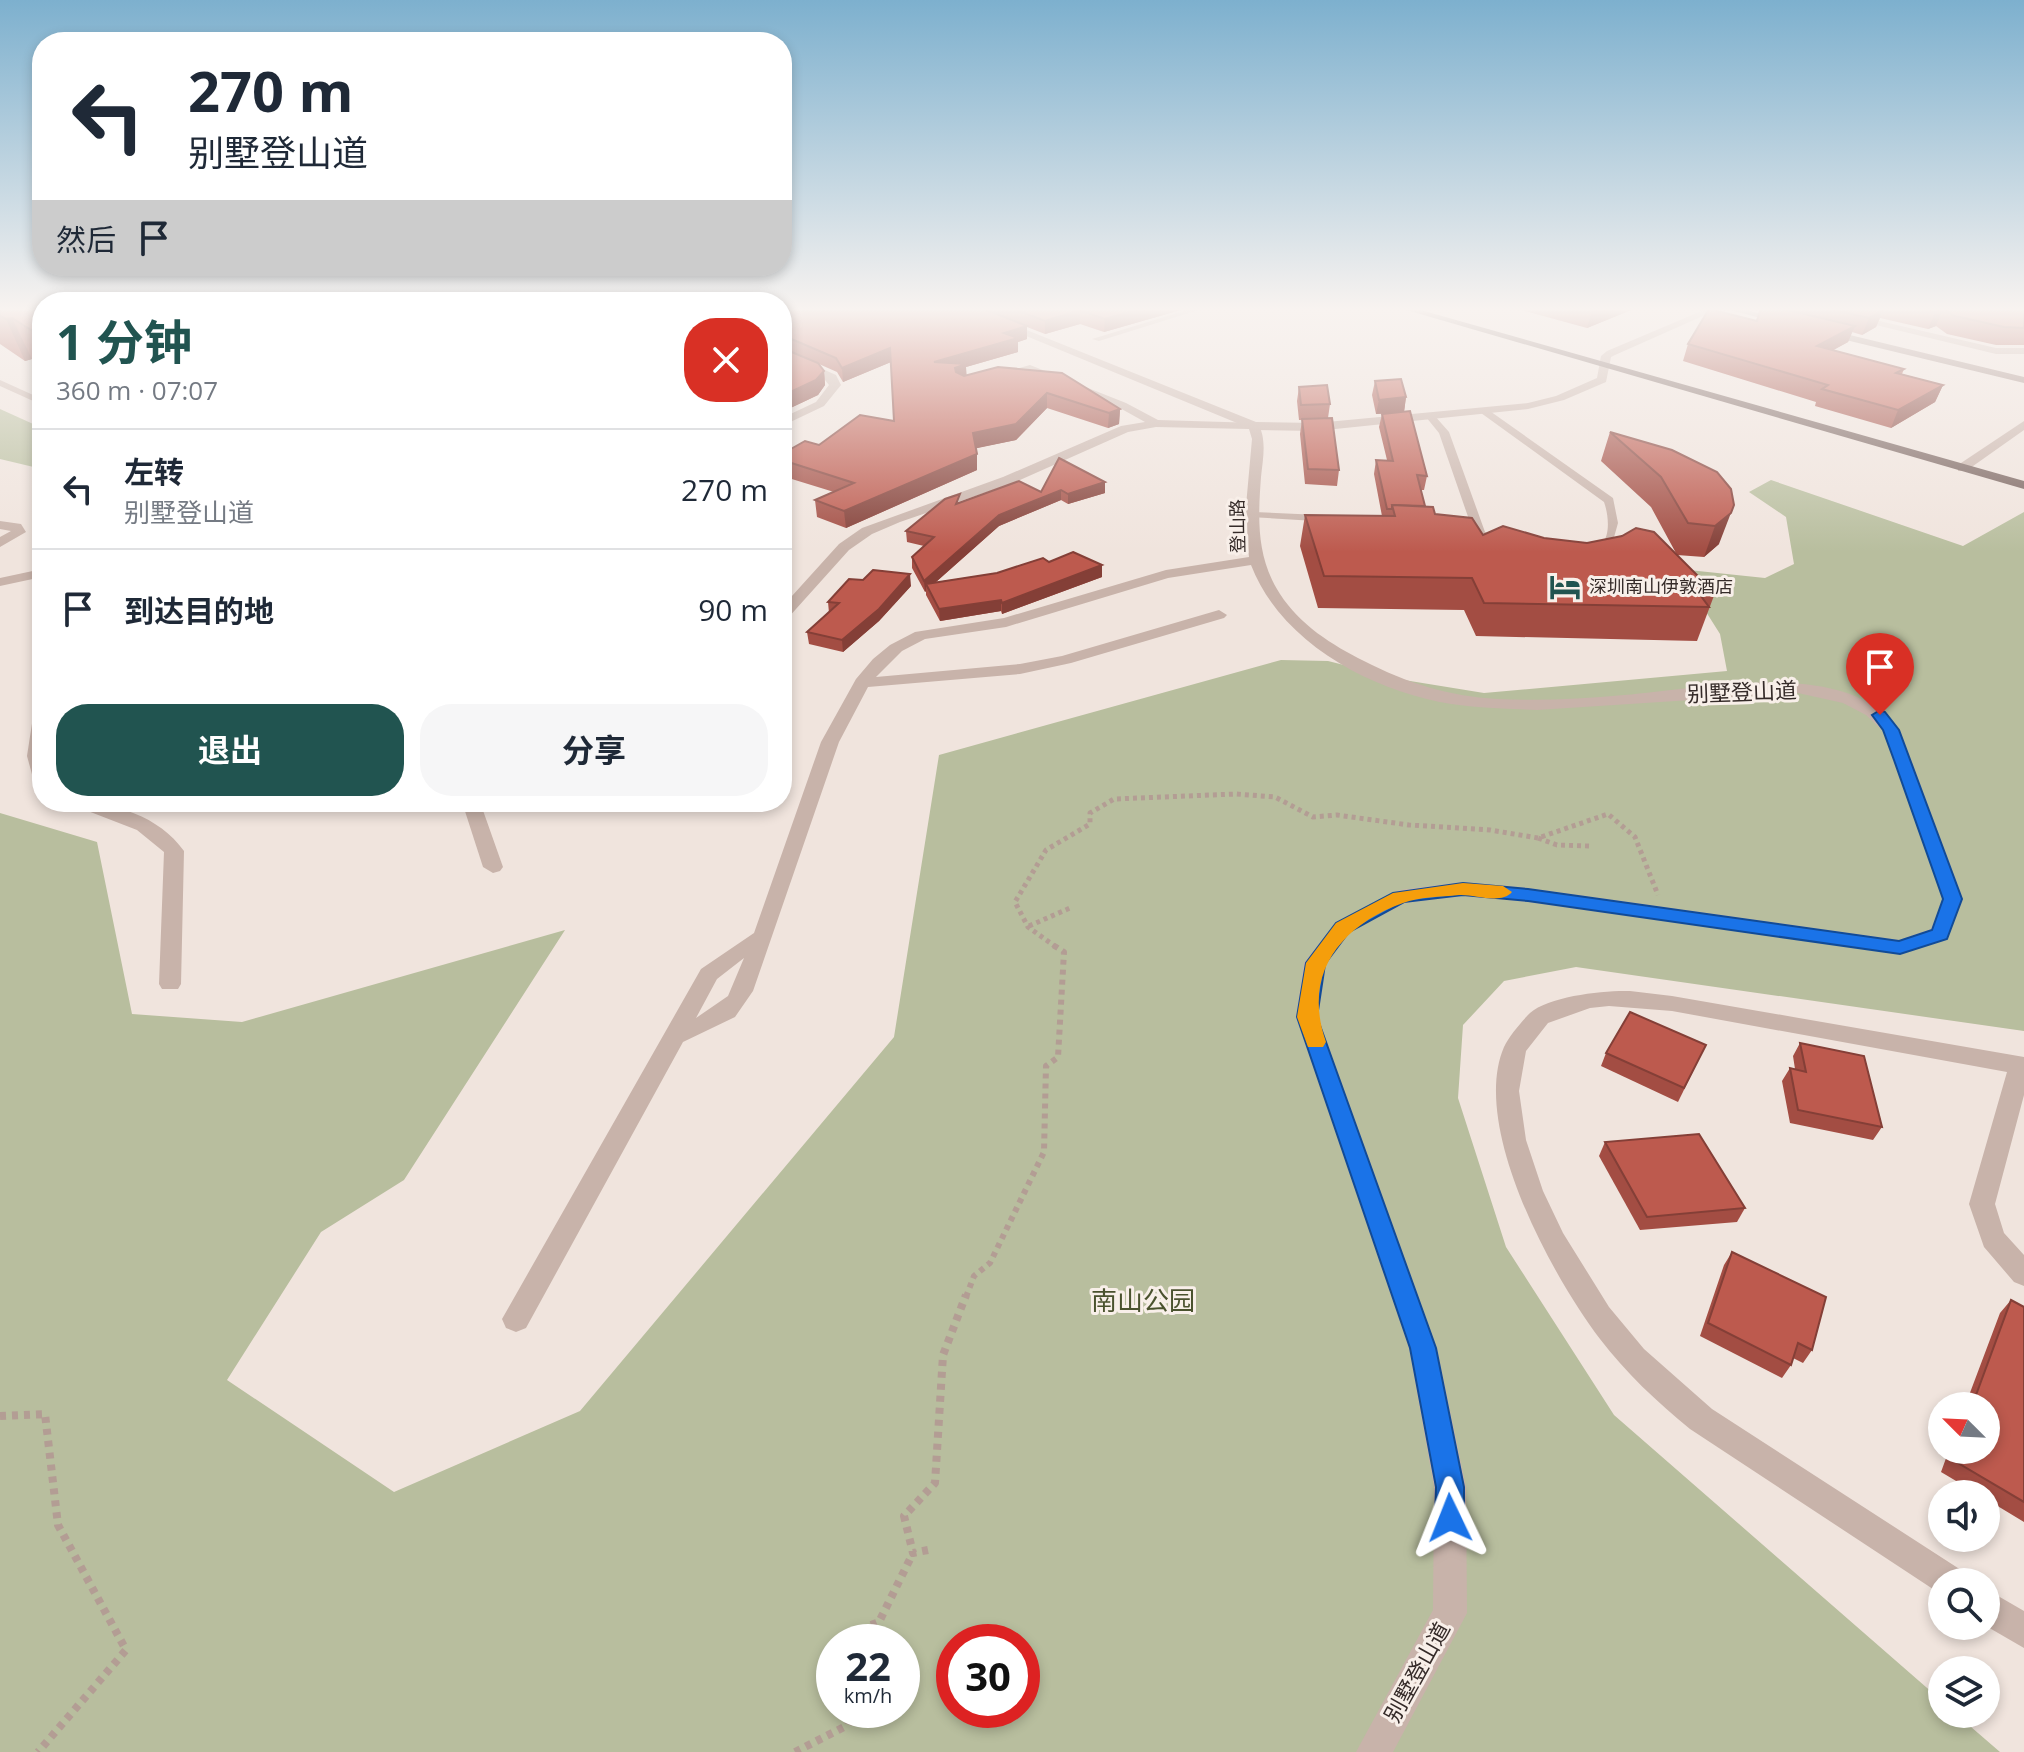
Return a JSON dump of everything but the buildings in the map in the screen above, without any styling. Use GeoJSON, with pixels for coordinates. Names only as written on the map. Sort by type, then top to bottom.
{"type":"FeatureCollection","features":[{"type":"Feature","properties":{"kind":"main road"},"geometry":{"type":"LineString","coordinates":[[1701,389],[2024,485]]}},
{"type":"Feature","properties":{"kind":"main road"},"geometry":{"type":"LineString","coordinates":[[1965,466],[2024,478]]}},
{"type":"Feature","properties":{"kind":"street"},"geometry":{"type":"LineString","coordinates":[[792,417],[818,405],[830,396],[833,389]]}},
{"type":"Feature","properties":{"kind":"street"},"geometry":{"type":"LineString","coordinates":[[1082,389],[1156,423]]}},
{"type":"Feature","properties":{"kind":"street"},"geometry":{"type":"LineString","coordinates":[[1162,389],[1254,426]]}},
{"type":"Feature","properties":{"kind":"street"},"geometry":{"type":"LineString","coordinates":[[792,605],[844,547],[867,531],[1008,480],[1125,429],[1156,423],[1316,427],[1431,417],[1560,398],[1582,389]]}},
{"type":"Feature","properties":{"kind":"street","name":"登山路"},"geometry":{"type":"LineString","coordinates":[[1254,426],[1258,439],[1254,515],[1256,560],[1279,607],[1326,648]]}},
{"type":"Feature","properties":{"kind":"street"},"geometry":{"type":"LineString","coordinates":[[1965,466],[2022,428]]}},
{"type":"Feature","properties":{"kind":"street"},"geometry":{"type":"LineString","coordinates":[[0,525],[19,529],[17,535],[0,543]]}},
{"type":"Feature","properties":{"kind":"street"},"geometry":{"type":"LineString","coordinates":[[675,1036],[715,1021],[728,1013],[741,996],[830,742],[862,683],[879,662],[896,648],[921,635],[1006,622],[1166,574],[1256,560]]}},
{"type":"Feature","properties":{"kind":"street"},"geometry":{"type":"LineString","coordinates":[[0,582],[32,575]]}},
{"type":"Feature","properties":{"kind":"street"},"geometry":{"type":"LineString","coordinates":[[862,683],[1020,669],[1065,660],[1219,615]]}},
{"type":"Feature","properties":{"kind":"street","name":"别墅登山道"},"geometry":{"type":"LineString","coordinates":[[1326,648],[1411,688],[1450,699],[1536,704],[1771,688],[1825,691],[1856,701],[1880,715],[1891,730],[1953,899],[1940,934],[1900,947],[1463,889],[1400,897],[1343,927],[1315,963],[1307,1017],[1423,1348],[1450,1487],[1450,1613],[1374,1752]]}},
{"type":"Feature","properties":{"kind":"street"},"geometry":{"type":"LineString","coordinates":[[111,812],[143,823],[162,835],[174,851],[170,984]]}},
{"type":"Feature","properties":{"kind":"street"},"geometry":{"type":"LineString","coordinates":[[474,812],[493,867]]}},
{"type":"Feature","properties":{"kind":"street"},"geometry":{"type":"LineString","coordinates":[[516,1319],[709,974],[763,937]]}},
{"type":"Feature","properties":{"kind":"street"},"geometry":{"type":"LineString","coordinates":[[1928,1568],[1701,1419],[1663,1389],[1629,1355],[1573,1278],[1529,1191],[1511,1130],[1508,1098],[1511,1069],[1518,1046],[1529,1029],[1547,1015],[1577,1003],[1615,998],[1678,1005],[2022,1066],[1982,1204],[1993,1239],[2024,1274]]}},
{"type":"Feature","properties":{"kind":"street"},"geometry":{"type":"LineString","coordinates":[[2000,1615],[2024,1631]]}},
{"type":"Feature","properties":{"kind":"lane"},"geometry":{"type":"LineString","coordinates":[[13,389],[32,397]]}},
{"type":"Feature","properties":{"kind":"lane"},"geometry":{"type":"LineString","coordinates":[[1484,411],[1609,500],[1615,513],[1613,529],[1607,546],[1590,556]]}},
{"type":"Feature","properties":{"kind":"lane"},"geometry":{"type":"LineString","coordinates":[[1431,417],[1444,432],[1480,534]]}},
{"type":"Feature","properties":{"kind":"lane"},"geometry":{"type":"LineString","coordinates":[[1254,515],[1320,518],[1322,527],[1336,528]]}},
{"type":"Feature","properties":{"kind":"lane"},"geometry":{"type":"LineString","coordinates":[[1466,534],[1480,534],[1501,544]]}},
{"type":"Feature","properties":{"kind":"path"},"geometry":{"type":"LineString","coordinates":[[874,1624],[879,1622],[913,1553],[904,1516],[935,1483],[943,1355],[974,1276],[990,1263],[1044,1152],[1046,1066],[1058,1057],[1064,952],[1028,927],[1015,902],[1046,850],[1090,824],[1090,813],[1114,799],[1236,794],[1275,797],[1313,817],[1337,815],[1409,825],[1490,830],[1538,838],[1557,845],[1589,846]]}},
{"type":"Feature","properties":{"kind":"path"},"geometry":{"type":"LineString","coordinates":[[1538,838],[1608,814],[1635,837],[1659,894],[1624,908]]}},
{"type":"Feature","properties":{"kind":"path"},"geometry":{"type":"LineString","coordinates":[[1028,927],[1070,908]]}},
{"type":"Feature","properties":{"kind":"path"},"geometry":{"type":"LineString","coordinates":[[0,1416],[45,1414],[58,1525],[126,1650],[38,1752]]}},
{"type":"Feature","properties":{"kind":"path"},"geometry":{"type":"LineString","coordinates":[[913,1553],[928,1550]]}},
{"type":"Feature","properties":{"kind":"path"},"geometry":{"type":"LineString","coordinates":[[795,1752],[842,1728]]}},
{"type":"Feature","properties":{"kind":"green space"},"geometry":{"type":"Polygon","coordinates":[[[0,409],[32,423],[32,467],[0,459],[0,409]]]}},
{"type":"Feature","properties":{"kind":"green space","name":"南山公园"},"geometry":{"type":"Polygon","coordinates":[[[1771,480],[1963,546],[2024,512],[2024,1031],[1576,967],[1504,981],[1463,1025],[1458,1098],[1506,1247],[1614,1415],[1928,1689],[1928,1728],[1972,1728],[2000,1752],[0,1752],[0,813],[97,842],[132,1014],[242,1022],[565,930],[404,1180],[321,1232],[227,1380],[394,1492],[580,1411],[894,1037],[939,755],[1281,660],[1328,661],[1404,680],[1484,693],[1727,671],[1720,634],[1679,569],[1765,578],[1794,564],[1786,517],[1749,492],[1771,480]]]}},
{"type":"Feature","properties":{"kind":"slow traffic"},"geometry":{"type":"LineString","coordinates":[[1316,1042],[1307,1017],[1315,963],[1343,927],[1400,897],[1463,889],[1503,892]]}},
{"type":"Feature","properties":{"kind":"place","name":"深圳南山伊敦酒店"},"geometry":{"type":"Point","coordinates":[1565,587]}},
{"type":"Feature","properties":{"kind":"route"},"geometry":{"type":"LineString","coordinates":[[1450,1518],[1450,1487],[1423,1348],[1307,1017],[1315,963],[1343,927],[1400,897],[1463,889],[1528,895],[1900,947],[1940,934],[1953,899],[1891,730],[1880,715]]}}]}
